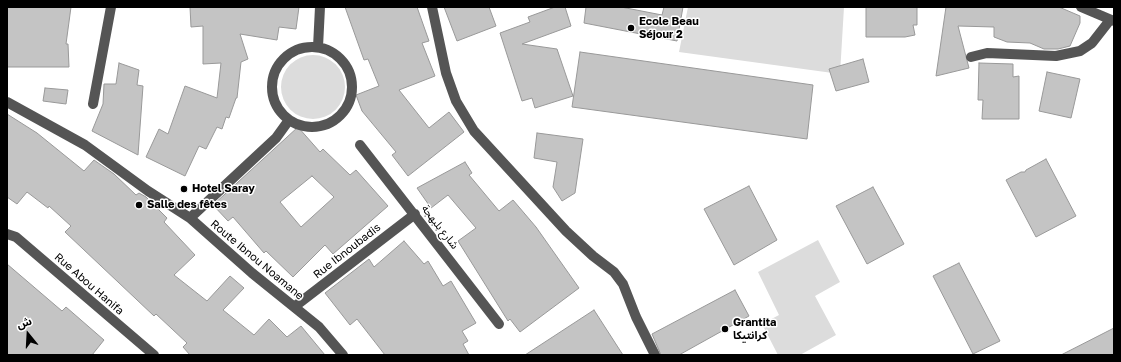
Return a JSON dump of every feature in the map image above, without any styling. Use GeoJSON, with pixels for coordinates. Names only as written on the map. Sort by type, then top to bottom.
{"type":"FeatureCollection","features":[{"type":"Feature","properties":{"kind":"street"},"geometry":{"type":"LineString","coordinates":[[94,104],[111,7]]}},
{"type":"Feature","properties":{"kind":"street"},"geometry":{"type":"LineString","coordinates":[[318,47],[320,7]]}},
{"type":"Feature","properties":{"kind":"street"},"geometry":{"type":"LineString","coordinates":[[432,7],[446,73],[456,101],[474,131],[566,231],[593,256],[614,272],[623,284],[636,317],[655,355]]}},
{"type":"Feature","properties":{"kind":"street"},"geometry":{"type":"LineString","coordinates":[[971,58],[987,53],[1056,56],[1080,51],[1092,43],[1112,20],[1081,7]]}},
{"type":"Feature","properties":{"kind":"street"},"geometry":{"type":"LineString","coordinates":[[318,47],[332,51],[343,60],[350,72],[353,86],[350,100],[344,113],[333,122],[311,127],[297,124],[289,120],[280,112],[272,94],[272,80],[277,67],[286,56],[298,49],[318,47]]}},
{"type":"Feature","properties":{"kind":"street","name":"Route Ibnou Noamane"},"geometry":{"type":"LineString","coordinates":[[7,102],[85,145],[148,191],[190,218],[252,273],[319,327],[343,355]]}},
{"type":"Feature","properties":{"kind":"street"},"geometry":{"type":"LineString","coordinates":[[190,218],[276,138],[289,120]]}},
{"type":"Feature","properties":{"kind":"street","name":"شارع بلبهجة"},"geometry":{"type":"LineString","coordinates":[[360,145],[415,214],[498,324]]}},
{"type":"Feature","properties":{"kind":"street","name":"Rue Ibnoubadis"},"geometry":{"type":"LineString","coordinates":[[294,307],[415,214]]}},
{"type":"Feature","properties":{"kind":"street","name":"Rue Abou Hanifa"},"geometry":{"type":"LineString","coordinates":[[7,234],[16,237],[154,355]]}},
{"type":"Feature","properties":{"kind":"shaded area"},"geometry":{"type":"Polygon","coordinates":[[[688,7],[844,7],[840,74],[679,52],[688,7]]]}},
{"type":"Feature","properties":{"kind":"shaded area"},"geometry":{"type":"Polygon","coordinates":[[[313,55],[325,58],[336,64],[342,75],[345,87],[342,99],[336,110],[325,116],[313,119],[301,116],[290,110],[284,99],[281,87],[284,75],[290,64],[301,58],[313,55]]]}},
{"type":"Feature","properties":{"kind":"shaded area"},"geometry":{"type":"Polygon","coordinates":[[[818,240],[840,282],[815,296],[836,335],[800,355],[778,355],[762,324],[779,315],[758,272],[818,240]]]}},
{"type":"Feature","properties":{"kind":"building"},"geometry":{"type":"Polygon","coordinates":[[[7,7],[71,7],[66,44],[68,44],[69,67],[7,67],[7,7]]]}},
{"type":"Feature","properties":{"kind":"building"},"geometry":{"type":"Polygon","coordinates":[[[190,7],[299,7],[296,29],[279,27],[277,40],[240,34],[248,59],[241,62],[237,98],[229,118],[226,117],[222,129],[217,127],[206,149],[199,146],[185,176],[146,157],[159,129],[168,134],[185,86],[217,98],[221,63],[203,64],[203,26],[191,27],[190,7]]]}},
{"type":"Feature","properties":{"kind":"building"},"geometry":{"type":"Polygon","coordinates":[[[345,7],[417,7],[429,41],[422,43],[435,76],[399,90],[429,128],[449,112],[464,132],[408,176],[392,155],[396,152],[362,111],[356,95],[379,86],[368,59],[364,60],[345,7]]]}},
{"type":"Feature","properties":{"kind":"building"},"geometry":{"type":"Polygon","coordinates":[[[444,7],[489,7],[496,26],[457,41],[444,7]]]}},
{"type":"Feature","properties":{"kind":"building"},"geometry":{"type":"Polygon","coordinates":[[[555,7],[565,7],[571,26],[522,44],[557,49],[573,96],[535,108],[532,98],[522,101],[500,33],[530,22],[528,17],[555,7]]]}},
{"type":"Feature","properties":{"kind":"building"},"geometry":{"type":"Polygon","coordinates":[[[586,7],[621,7],[662,15],[664,7],[683,7],[677,41],[584,23],[586,7]]]}},
{"type":"Feature","properties":{"kind":"building"},"geometry":{"type":"Polygon","coordinates":[[[866,7],[917,7],[917,25],[913,25],[915,35],[905,37],[866,37],[866,7]]]}},
{"type":"Feature","properties":{"kind":"building"},"geometry":{"type":"Polygon","coordinates":[[[946,7],[1059,7],[1080,16],[1080,23],[1070,46],[1058,49],[1044,49],[1030,43],[1007,42],[994,37],[994,27],[958,26],[969,68],[936,76],[946,7]]]}},
{"type":"Feature","properties":{"kind":"building"},"geometry":{"type":"Polygon","coordinates":[[[580,52],[813,85],[807,139],[572,107],[580,52]]]}},
{"type":"Feature","properties":{"kind":"building"},"geometry":{"type":"Polygon","coordinates":[[[863,59],[869,82],[836,91],[829,69],[863,59]]]}},
{"type":"Feature","properties":{"kind":"building"},"geometry":{"type":"Polygon","coordinates":[[[119,63],[139,70],[137,85],[143,86],[138,155],[92,131],[103,104],[104,84],[116,84],[119,63]]]}},
{"type":"Feature","properties":{"kind":"building"},"geometry":{"type":"Polygon","coordinates":[[[979,63],[1013,64],[1013,77],[1019,76],[1019,119],[982,119],[983,100],[978,100],[979,63]]]}},
{"type":"Feature","properties":{"kind":"building"},"geometry":{"type":"Polygon","coordinates":[[[1047,72],[1080,79],[1071,118],[1039,111],[1047,72]]]}},
{"type":"Feature","properties":{"kind":"building"},"geometry":{"type":"Polygon","coordinates":[[[45,88],[68,90],[66,104],[43,101],[45,88]]]}},
{"type":"Feature","properties":{"kind":"building"},"geometry":{"type":"Polygon","coordinates":[[[7,114],[37,133],[84,171],[94,160],[114,174],[136,195],[139,193],[146,197],[167,218],[164,222],[195,255],[174,275],[207,301],[230,276],[244,288],[223,310],[254,335],[269,319],[287,337],[301,326],[325,355],[190,355],[183,347],[187,343],[156,314],[154,316],[65,232],[71,226],[49,206],[48,208],[27,192],[17,204],[7,197],[7,114]]]}},
{"type":"Feature","properties":{"kind":"building"},"geometry":{"type":"Polygon","coordinates":[[[298,127],[320,152],[323,149],[350,175],[356,170],[388,206],[333,254],[325,245],[293,277],[266,251],[264,253],[233,217],[228,221],[213,205],[298,127]],[[312,176],[280,202],[301,227],[334,197],[312,176]]]}},
{"type":"Feature","properties":{"kind":"building"},"geometry":{"type":"Polygon","coordinates":[[[537,133],[583,139],[575,193],[562,201],[553,187],[557,162],[534,158],[537,133]]]}},
{"type":"Feature","properties":{"kind":"building"},"geometry":{"type":"Polygon","coordinates":[[[1046,159],[1076,216],[1036,237],[1006,180],[1021,172],[1025,172],[1046,159]]]}},
{"type":"Feature","properties":{"kind":"building"},"geometry":{"type":"Polygon","coordinates":[[[465,162],[472,173],[469,175],[499,211],[513,200],[536,227],[579,288],[520,332],[510,319],[508,321],[458,241],[476,228],[448,195],[431,208],[417,188],[465,162]]]}},
{"type":"Feature","properties":{"kind":"building"},"geometry":{"type":"Polygon","coordinates":[[[749,186],[777,240],[734,265],[704,209],[749,186]]]}},
{"type":"Feature","properties":{"kind":"building"},"geometry":{"type":"Polygon","coordinates":[[[873,187],[904,244],[867,264],[836,206],[873,187]]]}},
{"type":"Feature","properties":{"kind":"building"},"geometry":{"type":"Polygon","coordinates":[[[404,241],[424,264],[428,261],[443,286],[451,281],[476,323],[462,331],[468,341],[463,344],[469,355],[385,355],[357,319],[350,325],[325,293],[369,259],[374,267],[404,241]]]}},
{"type":"Feature","properties":{"kind":"building"},"geometry":{"type":"Polygon","coordinates":[[[959,263],[1000,341],[973,354],[933,276],[959,263]]]}},
{"type":"Feature","properties":{"kind":"building"},"geometry":{"type":"Polygon","coordinates":[[[7,264],[62,311],[66,307],[104,340],[92,355],[7,355],[7,264]]]}},
{"type":"Feature","properties":{"kind":"building"},"geometry":{"type":"Polygon","coordinates":[[[735,290],[749,316],[679,355],[661,355],[652,334],[735,290]]]}},
{"type":"Feature","properties":{"kind":"building"},"geometry":{"type":"Polygon","coordinates":[[[594,310],[623,355],[525,355],[594,310]]]}},
{"type":"Feature","properties":{"kind":"building"},"geometry":{"type":"Polygon","coordinates":[[[1114,328],[1114,355],[1061,355],[1114,328]]]}},
{"type":"Feature","properties":{"kind":"place","name":"Ecole Beau Séjour 2"},"geometry":{"type":"Point","coordinates":[631,28]}},
{"type":"Feature","properties":{"kind":"place","name":"Hotel Saray"},"geometry":{"type":"Point","coordinates":[184,189]}},
{"type":"Feature","properties":{"kind":"place","name":"Salle des fêtes"},"geometry":{"type":"Point","coordinates":[139,205]}},
{"type":"Feature","properties":{"kind":"place","name":"Grantita كرانتيكا"},"geometry":{"type":"Point","coordinates":[725,329]}}]}
